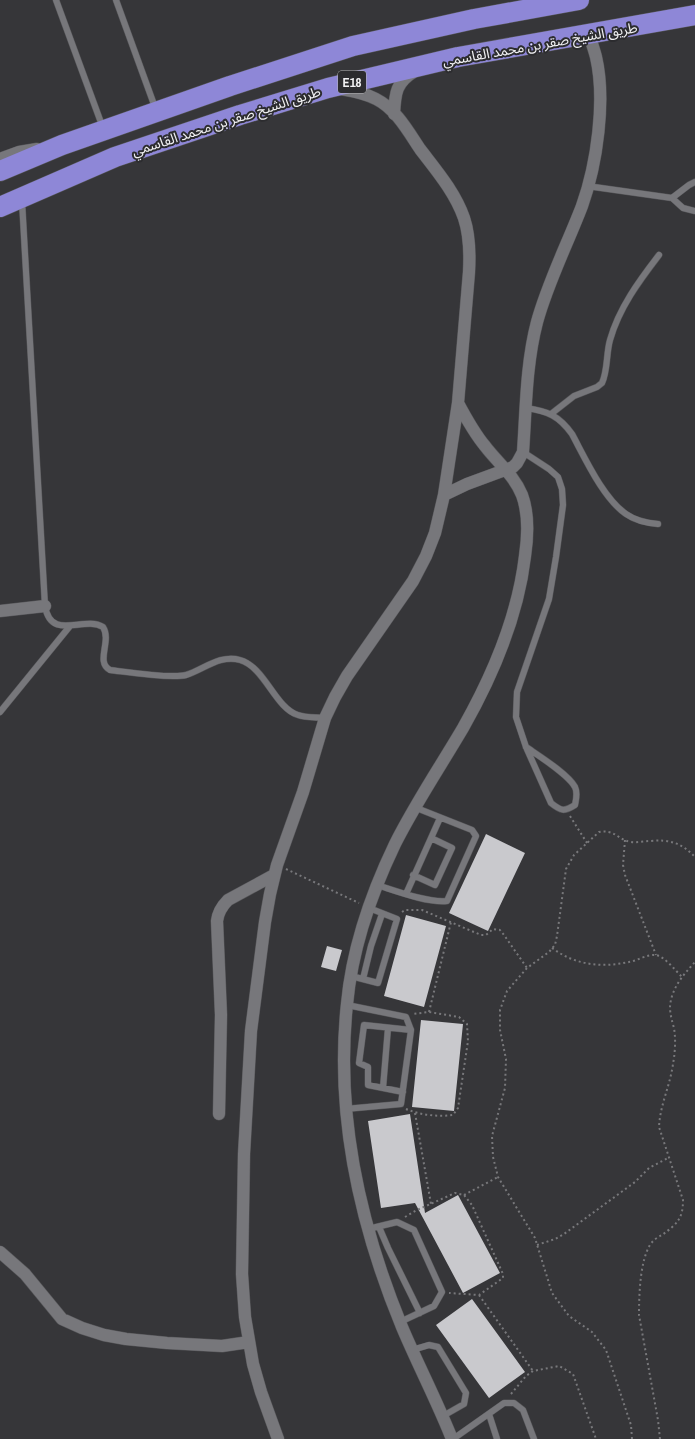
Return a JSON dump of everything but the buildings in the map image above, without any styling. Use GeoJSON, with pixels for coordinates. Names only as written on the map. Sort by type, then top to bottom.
{"type":"FeatureCollection","features":[{"type":"Feature","properties":{"kind":"highway","name":"E18"},"geometry":{"type":"LineString","coordinates":[[0,171],[62,145],[104,130],[230,86],[353,46],[474,19],[579,0]]}},
{"type":"Feature","properties":{"kind":"highway","name":"طريق الشيخ صقر بن محمد القاسمي"},"geometry":{"type":"LineString","coordinates":[[0,207],[115,157],[240,115],[328,88],[458,57],[695,15]]}},
{"type":"Feature","properties":{"kind":"street"},"geometry":{"type":"LineString","coordinates":[[444,495],[467,484],[513,467],[524,452],[530,359],[537,321],[582,205],[588,186],[596,148],[600,117],[600,84],[596,57],[589,34]]}},
{"type":"Feature","properties":{"kind":"street"},"geometry":{"type":"LineString","coordinates":[[394,114],[395,96],[402,80],[423,66]]}},
{"type":"Feature","properties":{"kind":"street"},"geometry":{"type":"LineString","coordinates":[[278,1439],[261,1392],[248,1342],[242,1274],[244,1146],[251,1031],[263,937],[270,894],[276,870],[303,792],[325,718],[347,676],[414,581],[435,534],[444,495],[458,403],[470,254],[464,218],[457,202],[451,191],[394,114],[376,99],[365,94],[328,88]]}},
{"type":"Feature","properties":{"kind":"street"},"geometry":{"type":"LineString","coordinates":[[0,159],[19,152],[62,145]]}},
{"type":"Feature","properties":{"kind":"street"},"geometry":{"type":"LineString","coordinates":[[453,1439],[400,1322],[374,1228],[358,1189],[350,1150],[344,1076],[347,1005],[351,976],[359,941],[377,885],[394,846],[414,808],[463,728],[485,685],[500,651],[512,618],[524,569],[527,540],[527,520],[521,494],[506,470],[494,458],[474,432],[458,403]]}},
{"type":"Feature","properties":{"kind":"street"},"geometry":{"type":"LineString","coordinates":[[0,611],[45,606]]}},
{"type":"Feature","properties":{"kind":"street"},"geometry":{"type":"LineString","coordinates":[[219,1114],[221,1022],[218,915],[228,900],[276,870]]}},
{"type":"Feature","properties":{"kind":"street"},"geometry":{"type":"LineString","coordinates":[[0,1252],[25,1274],[62,1319],[82,1328],[126,1338],[167,1343],[222,1346],[248,1342]]}},
{"type":"Feature","properties":{"kind":"street"},"geometry":{"type":"LineString","coordinates":[[270,1439],[274,1426]]}},
{"type":"Feature","properties":{"kind":"lane"},"geometry":{"type":"LineString","coordinates":[[56,0],[104,130]]}},
{"type":"Feature","properties":{"kind":"lane"},"geometry":{"type":"LineString","coordinates":[[116,0],[156,112]]}},
{"type":"Feature","properties":{"kind":"lane"},"geometry":{"type":"LineString","coordinates":[[672,198],[695,182]]}},
{"type":"Feature","properties":{"kind":"lane"},"geometry":{"type":"LineString","coordinates":[[588,186],[672,198],[683,208],[695,211]]}},
{"type":"Feature","properties":{"kind":"lane"},"geometry":{"type":"LineString","coordinates":[[22,198],[45,606],[47,614],[52,622],[70,626],[94,623],[103,627],[106,636],[103,661],[105,667],[110,670],[179,676],[193,672],[224,658],[240,660],[254,668],[285,707],[298,715],[325,718]]}},
{"type":"Feature","properties":{"kind":"lane"},"geometry":{"type":"LineString","coordinates":[[551,414],[569,399],[598,387],[602,383],[609,344],[617,321],[634,289],[659,255]]}},
{"type":"Feature","properties":{"kind":"lane"},"geometry":{"type":"LineString","coordinates":[[526,408],[542,410],[551,414],[566,426],[603,487],[619,508],[641,522],[658,524]]}},
{"type":"Feature","properties":{"kind":"lane"},"geometry":{"type":"LineString","coordinates":[[524,452],[549,468],[558,477],[562,489],[563,505],[549,599],[517,692],[516,717],[526,747],[551,803],[559,809],[567,810],[575,805],[577,797],[575,787],[566,776],[526,747]]}},
{"type":"Feature","properties":{"kind":"lane"},"geometry":{"type":"LineString","coordinates":[[0,712],[70,626]]}},
{"type":"Feature","properties":{"kind":"lane"},"geometry":{"type":"LineString","coordinates":[[377,885],[439,902],[447,901],[476,836],[472,830],[414,808]]}},
{"type":"Feature","properties":{"kind":"lane"},"geometry":{"type":"LineString","coordinates":[[406,894],[413,875],[440,818]]}},
{"type":"Feature","properties":{"kind":"lane"},"geometry":{"type":"LineString","coordinates":[[413,875],[435,885],[452,848],[431,838]]}},
{"type":"Feature","properties":{"kind":"lane"},"geometry":{"type":"LineString","coordinates":[[351,976],[378,983],[397,919],[369,908]]}},
{"type":"Feature","properties":{"kind":"lane"},"geometry":{"type":"LineString","coordinates":[[363,979],[371,946],[382,914]]}},
{"type":"Feature","properties":{"kind":"lane"},"geometry":{"type":"LineString","coordinates":[[346,1109],[401,1104],[411,1030],[406,1017],[347,1005]]}},
{"type":"Feature","properties":{"kind":"lane"},"geometry":{"type":"LineString","coordinates":[[403,1092],[368,1085],[368,1067],[359,1063],[364,1025],[411,1030]]}},
{"type":"Feature","properties":{"kind":"lane"},"geometry":{"type":"LineString","coordinates":[[383,1088],[388,1028]]}},
{"type":"Feature","properties":{"kind":"lane"},"geometry":{"type":"LineString","coordinates":[[400,1322],[420,1313],[434,1306],[442,1292],[414,1230],[397,1222],[374,1228],[388,1248],[420,1313]]}},
{"type":"Feature","properties":{"kind":"lane"},"geometry":{"type":"LineString","coordinates":[[412,1350],[429,1345],[438,1347],[466,1393],[464,1404],[443,1416]]}},
{"type":"Feature","properties":{"kind":"lane"},"geometry":{"type":"LineString","coordinates":[[453,1439],[504,1403],[514,1403],[523,1410],[534,1439]]}},
{"type":"Feature","properties":{"kind":"lane"},"geometry":{"type":"LineString","coordinates":[[489,1414],[497,1439]]}},
{"type":"Feature","properties":{"kind":"path"},"geometry":{"type":"LineString","coordinates":[[567,810],[586,842]]}},
{"type":"Feature","properties":{"kind":"path"},"geometry":{"type":"LineString","coordinates":[[632,1439],[631,1425],[606,1350],[592,1332],[569,1316],[552,1293],[535,1238],[498,1176],[493,1157],[492,1136],[505,1088],[506,1059],[500,1030],[500,1010],[507,991],[527,968],[553,949],[557,936],[566,869],[574,855],[586,842],[599,832],[605,831],[611,832],[624,840],[631,842],[660,840],[675,842],[682,845],[695,857]]}},
{"type":"Feature","properties":{"kind":"path"},"geometry":{"type":"LineString","coordinates":[[624,840],[623,864],[625,875],[656,955]]}},
{"type":"Feature","properties":{"kind":"path"},"geometry":{"type":"LineString","coordinates":[[276,870],[369,908]]}},
{"type":"Feature","properties":{"kind":"path"},"geometry":{"type":"LineString","coordinates":[[397,919],[405,910],[422,910],[481,935],[486,935],[493,929],[500,930],[527,968]]}},
{"type":"Feature","properties":{"kind":"path"},"geometry":{"type":"LineString","coordinates":[[429,1012],[451,922]]}},
{"type":"Feature","properties":{"kind":"path"},"geometry":{"type":"LineString","coordinates":[[553,949],[570,960],[588,964],[608,965],[630,962],[650,955],[656,955],[662,958],[682,977]]}},
{"type":"Feature","properties":{"kind":"path"},"geometry":{"type":"LineString","coordinates":[[660,1439],[639,1314],[639,1297],[641,1277],[650,1244],[674,1226],[680,1219],[683,1209],[683,1200],[659,1127],[659,1114],[675,1053],[674,1029],[670,1007],[676,987],[682,977],[695,962]]}},
{"type":"Feature","properties":{"kind":"path"},"geometry":{"type":"LineString","coordinates":[[401,1104],[406,1110],[415,1113],[443,1116],[453,1115],[458,1108],[468,1041],[467,1024],[459,1017],[429,1012],[413,1013],[406,1017]]}},
{"type":"Feature","properties":{"kind":"path"},"geometry":{"type":"LineString","coordinates":[[415,1113],[431,1204]]}},
{"type":"Feature","properties":{"kind":"path"},"geometry":{"type":"LineString","coordinates":[[537,1245],[555,1239],[564,1234],[635,1182],[649,1168],[668,1158]]}},
{"type":"Feature","properties":{"kind":"path"},"geometry":{"type":"LineString","coordinates":[[464,1195],[498,1176]]}},
{"type":"Feature","properties":{"kind":"path"},"geometry":{"type":"LineString","coordinates":[[397,1222],[417,1210],[455,1193],[464,1195],[472,1205],[503,1274],[503,1278],[479,1295],[442,1292]]}},
{"type":"Feature","properties":{"kind":"path"},"geometry":{"type":"LineString","coordinates":[[479,1295],[533,1371]]}},
{"type":"Feature","properties":{"kind":"path"},"geometry":{"type":"LineString","coordinates":[[504,1403],[526,1376],[533,1371],[559,1366],[573,1374],[596,1439]]}}]}
